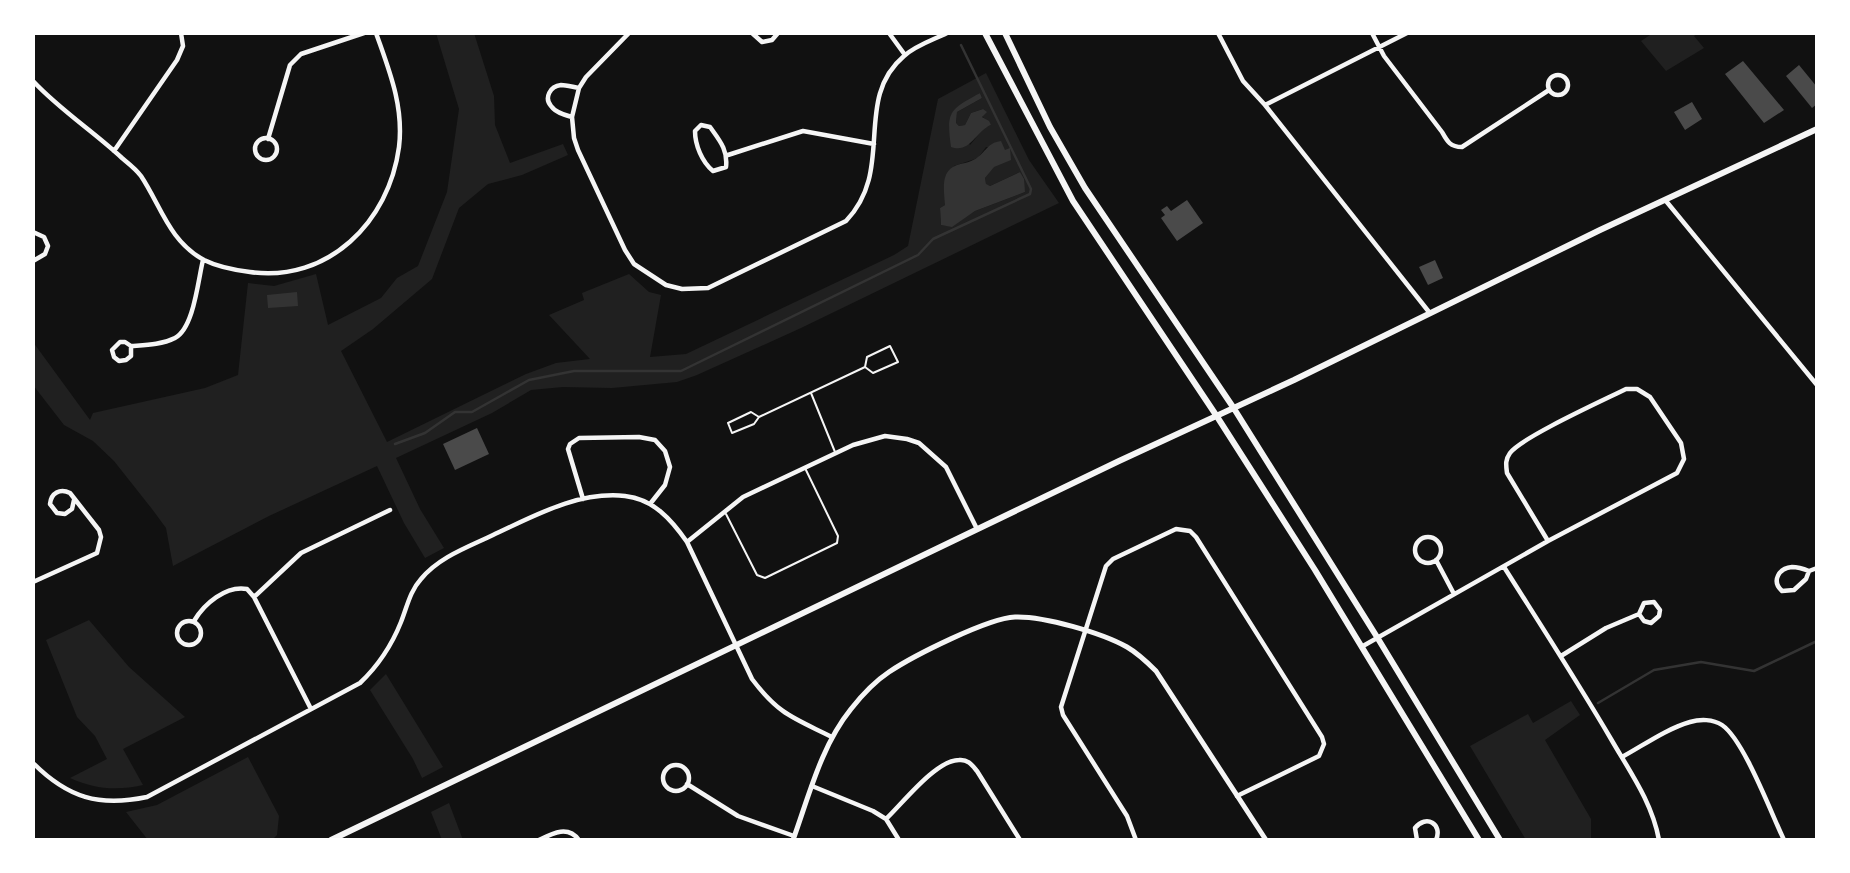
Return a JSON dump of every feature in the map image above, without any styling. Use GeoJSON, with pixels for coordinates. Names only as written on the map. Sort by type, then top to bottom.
{"type":"FeatureCollection","features":[{"type":"Feature","properties":{"kind":"main road"},"geometry":{"type":"LineString","coordinates":[[985,33],[1073,201],[1216,415],[1363,646],[1479,840]]}},
{"type":"Feature","properties":{"kind":"main road"},"geometry":{"type":"LineString","coordinates":[[1005,33],[1050,127],[1086,188],[1233,407],[1500,840]]}},
{"type":"Feature","properties":{"kind":"main road"},"geometry":{"type":"LineString","coordinates":[[331,840],[1429,312],[1817,129]]}},
{"type":"Feature","properties":{"kind":"street"},"geometry":{"type":"LineString","coordinates":[[114,151],[177,60],[183,46],[181,33]]}},
{"type":"Feature","properties":{"kind":"street"},"geometry":{"type":"LineString","coordinates":[[268,139],[290,65],[301,54],[363,33]]}},
{"type":"Feature","properties":{"kind":"street"},"geometry":{"type":"LineString","coordinates":[[33,81],[49,98],[140,175],[178,240],[203,260],[230,270],[262,274],[298,272],[314,266],[340,250],[366,226],[382,203],[392,176],[399,148],[400,121],[396,92],[376,33]]}},
{"type":"Feature","properties":{"kind":"street"},"geometry":{"type":"LineString","coordinates":[[629,33],[595,67],[579,88],[572,117],[573,138],[634,264],[666,285],[682,289],[717,285],[846,221],[857,209],[867,191],[882,83],[905,55],[947,33]]}},
{"type":"Feature","properties":{"kind":"street"},"geometry":{"type":"LineString","coordinates":[[752,33],[762,42],[772,40],[778,33]]}},
{"type":"Feature","properties":{"kind":"street"},"geometry":{"type":"LineString","coordinates":[[889,33],[905,55]]}},
{"type":"Feature","properties":{"kind":"street"},"geometry":{"type":"LineString","coordinates":[[1219,33],[1243,81],[1429,312]]}},
{"type":"Feature","properties":{"kind":"street"},"geometry":{"type":"LineString","coordinates":[[1372,33],[1379,47],[1448,144],[1455,147],[1462,147],[1549,90]]}},
{"type":"Feature","properties":{"kind":"street"},"geometry":{"type":"LineString","coordinates":[[1265,105],[1407,33]]}},
{"type":"Feature","properties":{"kind":"street"},"geometry":{"type":"LineString","coordinates":[[1553,76],[1562,76],[1566,80],[1567,89],[1562,95],[1553,94],[1549,90],[1548,82],[1553,76]]}},
{"type":"Feature","properties":{"kind":"street"},"geometry":{"type":"LineString","coordinates":[[572,117],[552,108],[548,100],[549,93],[553,87],[562,85],[579,88]]}},
{"type":"Feature","properties":{"kind":"street"},"geometry":{"type":"LineString","coordinates":[[701,125],[710,127],[727,155],[726,167],[713,171],[699,151],[695,131],[701,125]]}},
{"type":"Feature","properties":{"kind":"street"},"geometry":{"type":"LineString","coordinates":[[727,155],[803,131],[874,144]]}},
{"type":"Feature","properties":{"kind":"street"},"geometry":{"type":"LineString","coordinates":[[268,139],[276,146],[276,154],[271,159],[263,160],[256,156],[255,147],[260,140],[268,139]]}},
{"type":"Feature","properties":{"kind":"street"},"geometry":{"type":"LineString","coordinates":[[1666,201],[1817,385]]}},
{"type":"Feature","properties":{"kind":"street"},"geometry":{"type":"LineString","coordinates":[[33,232],[44,237],[47,246],[41,258],[33,261]]}},
{"type":"Feature","properties":{"kind":"street"},"geometry":{"type":"LineString","coordinates":[[131,346],[131,355],[127,360],[119,361],[114,357],[112,350],[116,343],[123,341],[131,346],[162,343],[178,336],[188,326],[203,260]]}},
{"type":"Feature","properties":{"kind":"street"},"geometry":{"type":"LineString","coordinates":[[1363,646],[1548,541],[1677,473],[1683,465],[1684,452],[1681,443],[1656,403],[1645,392],[1626,389],[1524,442],[1508,455],[1505,463],[1507,473],[1548,541]]}},
{"type":"Feature","properties":{"kind":"street"},"geometry":{"type":"LineString","coordinates":[[687,542],[743,497],[853,444],[885,436],[919,443],[948,471],[977,529]]}},
{"type":"Feature","properties":{"kind":"street"},"geometry":{"type":"LineString","coordinates":[[583,499],[568,449],[570,444],[579,438],[639,437],[655,440],[665,451],[670,467],[665,485],[650,505]]}},
{"type":"Feature","properties":{"kind":"street"},"geometry":{"type":"LineString","coordinates":[[33,582],[97,554],[101,537],[99,530],[70,493],[60,491],[53,495],[50,504],[57,513],[65,514],[72,509],[74,500]]}},
{"type":"Feature","properties":{"kind":"street"},"geometry":{"type":"LineString","coordinates":[[33,763],[47,778],[73,795],[99,801],[125,802],[159,792],[360,683],[381,662],[401,622],[409,597],[430,568],[447,557],[552,508],[600,496],[627,496],[650,505],[668,517],[687,542],[752,679],[773,705],[795,721],[832,737]]}},
{"type":"Feature","properties":{"kind":"street"},"geometry":{"type":"LineString","coordinates":[[254,597],[301,553],[390,510]]}},
{"type":"Feature","properties":{"kind":"street"},"geometry":{"type":"LineString","coordinates":[[1136,840],[1127,816],[1063,715],[1063,701],[1106,566],[1114,559],[1176,529],[1190,531],[1196,537],[1324,744],[1319,756],[1311,761],[1237,796]]}},
{"type":"Feature","properties":{"kind":"street"},"geometry":{"type":"LineString","coordinates":[[1426,537],[1437,541],[1441,551],[1436,560],[1428,562],[1420,559],[1415,552],[1419,541],[1426,537]]}},
{"type":"Feature","properties":{"kind":"street"},"geometry":{"type":"LineString","coordinates":[[1436,560],[1454,594]]}},
{"type":"Feature","properties":{"kind":"street"},"geometry":{"type":"LineString","coordinates":[[1504,567],[1622,757],[1653,813],[1659,840]]}},
{"type":"Feature","properties":{"kind":"street"},"geometry":{"type":"LineString","coordinates":[[1810,571],[1799,567],[1784,569],[1776,580],[1778,587],[1782,591],[1794,590],[1810,571],[1817,568]]}},
{"type":"Feature","properties":{"kind":"street"},"geometry":{"type":"LineString","coordinates":[[194,621],[202,608],[237,587],[247,589],[254,597],[311,709]]}},
{"type":"Feature","properties":{"kind":"street"},"geometry":{"type":"LineString","coordinates":[[1648,602],[1657,604],[1660,612],[1651,623],[1644,621],[1639,614],[1640,607],[1648,602]]}},
{"type":"Feature","properties":{"kind":"street"},"geometry":{"type":"LineString","coordinates":[[1561,656],[1606,628],[1639,614]]}},
{"type":"Feature","properties":{"kind":"street"},"geometry":{"type":"LineString","coordinates":[[687,784],[738,816],[793,838],[832,737],[857,701],[887,673],[989,622],[1012,617],[1033,617],[1126,647],[1142,657],[1156,671],[1266,840]]}},
{"type":"Feature","properties":{"kind":"street"},"geometry":{"type":"LineString","coordinates":[[185,621],[194,621],[201,628],[201,638],[195,644],[185,645],[177,637],[177,629],[185,621]]}},
{"type":"Feature","properties":{"kind":"street"},"geometry":{"type":"LineString","coordinates":[[1622,757],[1692,721],[1709,720],[1721,724],[1739,745],[1784,840]]}},
{"type":"Feature","properties":{"kind":"street"},"geometry":{"type":"LineString","coordinates":[[886,819],[931,774],[950,762],[965,760],[976,771],[1020,840]]}},
{"type":"Feature","properties":{"kind":"street"},"geometry":{"type":"LineString","coordinates":[[681,765],[688,773],[687,784],[678,791],[669,789],[664,783],[664,772],[669,766],[681,765]]}},
{"type":"Feature","properties":{"kind":"street"},"geometry":{"type":"LineString","coordinates":[[812,786],[886,819],[899,840]]}},
{"type":"Feature","properties":{"kind":"street"},"geometry":{"type":"LineString","coordinates":[[1406,840],[1416,838],[1415,828],[1419,823],[1431,821],[1438,830],[1436,840]]}},
{"type":"Feature","properties":{"kind":"street"},"geometry":{"type":"LineString","coordinates":[[539,840],[561,831],[575,835],[579,840]]}},
{"type":"Feature","properties":{"kind":"lane"},"geometry":{"type":"LineString","coordinates":[[890,346],[898,362],[873,373],[865,367],[867,357],[890,346]]}},
{"type":"Feature","properties":{"kind":"lane"},"geometry":{"type":"LineString","coordinates":[[759,417],[751,412],[728,423],[732,433],[754,424],[759,417],[865,367]]}},
{"type":"Feature","properties":{"kind":"lane"},"geometry":{"type":"LineString","coordinates":[[811,392],[836,453]]}},
{"type":"Feature","properties":{"kind":"lane"},"geometry":{"type":"LineString","coordinates":[[724,510],[757,575],[765,578],[837,543],[838,536],[805,467]]}},
{"type":"Feature","properties":{"kind":"shaded area"},"geometry":{"type":"Polygon","coordinates":[[[436,33],[474,33],[494,96],[495,125],[510,163],[563,144],[568,155],[522,175],[488,184],[459,208],[432,279],[373,329],[341,351],[387,442],[526,374],[556,363],[590,359],[549,315],[584,300],[582,293],[629,274],[649,292],[661,295],[650,357],[686,354],[894,255],[908,246],[938,99],[986,73],[1029,160],[1059,203],[801,328],[697,375],[677,382],[612,388],[563,387],[531,390],[492,413],[396,458],[420,509],[444,548],[425,558],[404,523],[377,466],[269,516],[173,566],[166,528],[152,509],[114,461],[93,441],[64,425],[33,385],[33,342],[90,420],[93,413],[205,388],[238,375],[248,283],[274,286],[316,274],[328,325],[381,298],[397,278],[418,266],[447,192],[459,109],[436,33]],[[980,93],[951,115],[956,123],[957,112],[982,98],[980,93]],[[983,109],[971,113],[965,125],[959,126],[956,123],[970,145],[984,128],[991,125],[982,116],[983,109]],[[986,147],[978,158],[954,166],[945,205],[940,208],[941,225],[952,226],[975,211],[1025,192],[1020,172],[990,186],[986,185],[985,178],[1005,150],[986,147]]]}},
{"type":"Feature","properties":{"kind":"shaded area"},"geometry":{"type":"Polygon","coordinates":[[[1653,33],[1698,33],[1694,36],[1704,48],[1666,71],[1641,41],[1653,33]]]}},
{"type":"Feature","properties":{"kind":"shaded area"},"geometry":{"type":"Polygon","coordinates":[[[980,93],[982,98],[957,112],[956,123],[959,126],[965,125],[971,113],[983,109],[987,112],[982,117],[991,125],[968,145],[951,147],[949,125],[952,112],[980,93]]]}},
{"type":"Feature","properties":{"kind":"shaded area"},"geometry":{"type":"Polygon","coordinates":[[[1001,141],[1005,150],[1010,148],[1011,160],[994,167],[985,178],[986,184],[990,186],[1020,172],[1024,179],[1025,192],[975,211],[952,227],[941,225],[940,208],[945,205],[945,176],[952,168],[976,159],[990,145],[1001,141]]]}},
{"type":"Feature","properties":{"kind":"shaded area"},"geometry":{"type":"Polygon","coordinates":[[[297,292],[298,306],[268,308],[267,295],[297,292]]]}},
{"type":"Feature","properties":{"kind":"shaded area"},"geometry":{"type":"Polygon","coordinates":[[[89,620],[129,667],[185,717],[123,749],[143,785],[106,788],[70,778],[107,759],[95,736],[77,717],[46,640],[89,620]]]}},
{"type":"Feature","properties":{"kind":"shaded area"},"geometry":{"type":"Polygon","coordinates":[[[386,674],[443,767],[422,778],[370,690],[386,674]]]}},
{"type":"Feature","properties":{"kind":"shaded area"},"geometry":{"type":"Polygon","coordinates":[[[1571,701],[1580,715],[1545,740],[1591,819],[1591,840],[1526,840],[1470,746],[1528,714],[1533,723],[1571,701]]]}},
{"type":"Feature","properties":{"kind":"shaded area"},"geometry":{"type":"Polygon","coordinates":[[[248,757],[279,816],[277,835],[272,840],[148,840],[126,812],[157,805],[248,757]]]}},
{"type":"Feature","properties":{"kind":"shaded area"},"geometry":{"type":"Polygon","coordinates":[[[449,803],[463,840],[442,840],[431,812],[449,803]]]}},
{"type":"Feature","properties":{"kind":"building"},"geometry":{"type":"Polygon","coordinates":[[[1743,61],[1784,110],[1764,123],[1725,74],[1743,61]]]}},
{"type":"Feature","properties":{"kind":"building"},"geometry":{"type":"Polygon","coordinates":[[[1799,65],[1817,87],[1817,104],[1812,108],[1786,76],[1799,65]]]}},
{"type":"Feature","properties":{"kind":"building"},"geometry":{"type":"Polygon","coordinates":[[[1692,102],[1702,119],[1685,130],[1674,112],[1692,102]]]}},
{"type":"Feature","properties":{"kind":"building"},"geometry":{"type":"Polygon","coordinates":[[[1187,200],[1203,223],[1177,241],[1161,218],[1165,215],[1161,210],[1167,206],[1171,211],[1187,200]]]}},
{"type":"Feature","properties":{"kind":"building"},"geometry":{"type":"Polygon","coordinates":[[[1435,260],[1443,278],[1428,285],[1419,267],[1435,260]]]}},
{"type":"Feature","properties":{"kind":"building"},"geometry":{"type":"Polygon","coordinates":[[[477,428],[489,454],[455,470],[443,444],[477,428]]]}},
{"type":"Feature","properties":{"kind":"waterway"},"geometry":{"type":"LineString","coordinates":[[395,444],[425,433],[455,412],[472,412],[529,380],[574,371],[681,371],[918,255],[933,239],[1030,194],[1031,189],[961,45]]}},
{"type":"Feature","properties":{"kind":"waterway"},"geometry":{"type":"LineString","coordinates":[[1598,703],[1654,670],[1701,662],[1754,671],[1817,641]]}}]}
